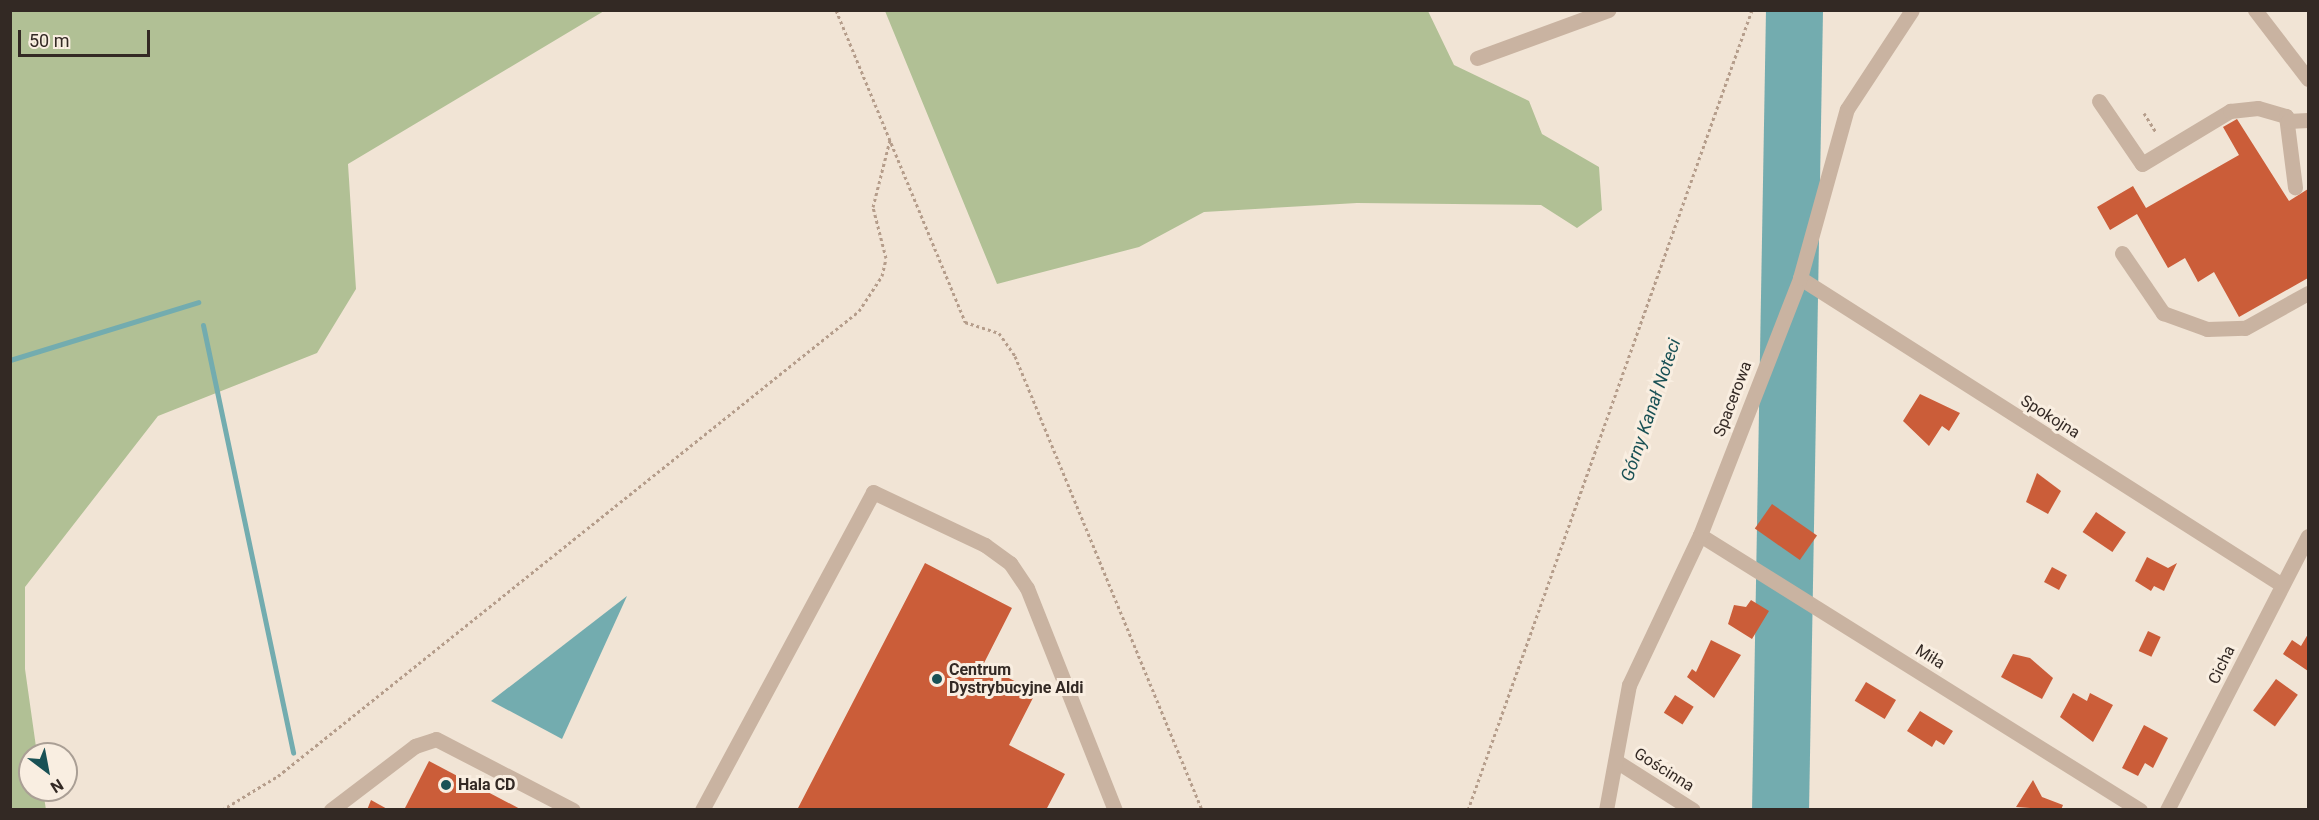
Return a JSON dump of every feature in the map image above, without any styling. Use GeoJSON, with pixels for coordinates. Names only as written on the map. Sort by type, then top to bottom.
{"type":"FeatureCollection","features":[{"type":"Feature","properties":{"kind":"street"},"geometry":{"type":"LineString","coordinates":[[1477,58],[1608,10]]}},
{"type":"Feature","properties":{"kind":"street","name":"Spacerowa"},"geometry":{"type":"LineString","coordinates":[[1606,810],[1629,685],[1700,535],[1800,278],[1847,109],[1911,10]]}},
{"type":"Feature","properties":{"kind":"street"},"geometry":{"type":"LineString","coordinates":[[2255,10],[2308,79]]}},
{"type":"Feature","properties":{"kind":"street"},"geometry":{"type":"LineString","coordinates":[[2099,101],[2142,164],[2230,111],[2258,108],[2288,121],[2308,120]]}},
{"type":"Feature","properties":{"kind":"street"},"geometry":{"type":"LineString","coordinates":[[2288,121],[2295,187]]}},
{"type":"Feature","properties":{"kind":"street"},"geometry":{"type":"LineString","coordinates":[[2122,253],[2163,313],[2208,328],[2245,328],[2308,293]]}},
{"type":"Feature","properties":{"kind":"street","name":"Spokojna"},"geometry":{"type":"LineString","coordinates":[[1800,278],[2282,585]]}},
{"type":"Feature","properties":{"kind":"street"},"geometry":{"type":"LineString","coordinates":[[702,810],[873,492],[985,545],[1010,563],[1028,588],[1115,810]]}},
{"type":"Feature","properties":{"kind":"street","name":"Miła"},"geometry":{"type":"LineString","coordinates":[[1700,535],[2140,810]]}},
{"type":"Feature","properties":{"kind":"street","name":"Cicha"},"geometry":{"type":"LineString","coordinates":[[2167,810],[2308,536]]}},
{"type":"Feature","properties":{"kind":"street"},"geometry":{"type":"LineString","coordinates":[[331,810],[415,746],[436,739],[573,810]]}},
{"type":"Feature","properties":{"kind":"street","name":"Gościnna"},"geometry":{"type":"LineString","coordinates":[[1616,761],[1693,810]]}},
{"type":"Feature","properties":{"kind":"path"},"geometry":{"type":"LineString","coordinates":[[836,10],[965,322],[999,333],[1015,356],[1202,810]]}},
{"type":"Feature","properties":{"kind":"path"},"geometry":{"type":"LineString","coordinates":[[1468,810],[1752,10]]}},
{"type":"Feature","properties":{"kind":"path"},"geometry":{"type":"LineString","coordinates":[[2144,113],[2156,132]]}},
{"type":"Feature","properties":{"kind":"path"},"geometry":{"type":"LineString","coordinates":[[222,810],[278,776],[860,311],[882,276],[886,258],[873,207],[890,140]]}},
{"type":"Feature","properties":{"kind":"green space"},"geometry":{"type":"Polygon","coordinates":[[[10,11],[604,11],[348,164],[356,289],[317,353],[158,416],[25,587],[25,669],[35,742],[18,742],[18,802],[45,802],[46,810],[10,809],[10,11]]]}},
{"type":"Feature","properties":{"kind":"green space"},"geometry":{"type":"Polygon","coordinates":[[[885,11],[1428,11],[1454,65],[1529,101],[1542,134],[1599,167],[1602,210],[1577,228],[1541,205],[1357,203],[1204,212],[1139,247],[997,284],[885,11]]]}},
{"type":"Feature","properties":{"kind":"water"},"geometry":{"type":"Polygon","coordinates":[[[1766,10],[1823,11],[1809,810],[1752,810],[1766,10]]]}},
{"type":"Feature","properties":{"kind":"water"},"geometry":{"type":"Polygon","coordinates":[[[627,596],[562,739],[491,701],[627,596]]]}},
{"type":"Feature","properties":{"kind":"building"},"geometry":{"type":"Polygon","coordinates":[[[2237,119],[2289,201],[2308,189],[2308,278],[2239,317],[2214,272],[2198,282],[2185,258],[2168,268],[2137,214],[2110,230],[2097,207],[2133,186],[2146,208],[2239,155],[2223,127],[2237,119]]]}},
{"type":"Feature","properties":{"kind":"building"},"geometry":{"type":"Polygon","coordinates":[[[1920,394],[1960,413],[1949,431],[1942,426],[1929,446],[1903,421],[1920,394]]]}},
{"type":"Feature","properties":{"kind":"building"},"geometry":{"type":"Polygon","coordinates":[[[2037,473],[2061,491],[2048,514],[2026,502],[2037,473]]]}},
{"type":"Feature","properties":{"kind":"building"},"geometry":{"type":"Polygon","coordinates":[[[1772,504],[1817,536],[1800,560],[1755,529],[1772,504]]]}},
{"type":"Feature","properties":{"kind":"building"},"geometry":{"type":"Polygon","coordinates":[[[2096,512],[2126,532],[2112,552],[2083,532],[2096,512]]]}},
{"type":"Feature","properties":{"kind":"building"},"geometry":{"type":"Polygon","coordinates":[[[2147,557],[2168,568],[2177,563],[2164,591],[2154,586],[2151,591],[2135,581],[2147,557]]]}},
{"type":"Feature","properties":{"kind":"building","name":"Centrum Dystrybucyjne Aldi"},"geometry":{"type":"Polygon","coordinates":[[[925,563],[1012,608],[983,665],[1036,692],[1009,745],[1065,774],[1046,810],[797,810],[925,563]]]}},
{"type":"Feature","properties":{"kind":"building"},"geometry":{"type":"Polygon","coordinates":[[[2052,567],[2067,575],[2059,590],[2044,582],[2052,567]]]}},
{"type":"Feature","properties":{"kind":"building"},"geometry":{"type":"Polygon","coordinates":[[[1751,600],[1769,611],[1752,639],[1728,624],[1734,605],[1746,607],[1751,600]]]}},
{"type":"Feature","properties":{"kind":"building"},"geometry":{"type":"Polygon","coordinates":[[[2148,631],[2161,637],[2151,657],[2139,651],[2148,631]]]}},
{"type":"Feature","properties":{"kind":"building"},"geometry":{"type":"Polygon","coordinates":[[[2308,634],[2308,671],[2283,654],[2292,640],[2301,646],[2308,634]]]}},
{"type":"Feature","properties":{"kind":"building"},"geometry":{"type":"Polygon","coordinates":[[[1711,640],[1741,655],[1714,698],[1687,677],[1692,669],[1696,672],[1711,640]]]}},
{"type":"Feature","properties":{"kind":"building"},"geometry":{"type":"Polygon","coordinates":[[[2013,654],[2030,658],[2053,678],[2042,699],[2001,677],[2013,654]]]}},
{"type":"Feature","properties":{"kind":"building"},"geometry":{"type":"Polygon","coordinates":[[[2276,679],[2298,695],[2275,726],[2253,711],[2276,679]]]}},
{"type":"Feature","properties":{"kind":"building"},"geometry":{"type":"Polygon","coordinates":[[[1866,682],[1896,700],[1885,719],[1855,701],[1866,682]]]}},
{"type":"Feature","properties":{"kind":"building"},"geometry":{"type":"Polygon","coordinates":[[[2073,693],[2087,701],[2090,693],[2113,705],[2093,742],[2060,717],[2073,693]]]}},
{"type":"Feature","properties":{"kind":"building"},"geometry":{"type":"Polygon","coordinates":[[[1675,695],[1694,707],[1683,724],[1664,713],[1675,695]]]}},
{"type":"Feature","properties":{"kind":"building"},"geometry":{"type":"Polygon","coordinates":[[[1920,711],[1953,731],[1944,745],[1936,740],[1932,747],[1907,731],[1920,711]]]}},
{"type":"Feature","properties":{"kind":"building"},"geometry":{"type":"Polygon","coordinates":[[[2144,725],[2168,738],[2153,768],[2145,763],[2138,776],[2122,768],[2144,725]]]}},
{"type":"Feature","properties":{"kind":"building","name":"Hala CD"},"geometry":{"type":"Polygon","coordinates":[[[429,761],[522,810],[404,810],[429,761]]]}},
{"type":"Feature","properties":{"kind":"building"},"geometry":{"type":"Polygon","coordinates":[[[2033,780],[2042,797],[2063,805],[2061,810],[2016,807],[2033,780]]]}},
{"type":"Feature","properties":{"kind":"building"},"geometry":{"type":"Polygon","coordinates":[[[371,800],[389,810],[367,810],[371,800]]]}},
{"type":"Feature","properties":{"kind":"waterway"},"geometry":{"type":"LineString","coordinates":[[10,360],[198,302]]}},
{"type":"Feature","properties":{"kind":"waterway"},"geometry":{"type":"LineString","coordinates":[[203,325],[293,753]]}},
{"type":"Feature","properties":{"kind":"place","name":"Centrum Dystrybucyjne Aldi"},"geometry":{"type":"Point","coordinates":[937,679]}},
{"type":"Feature","properties":{"kind":"place","name":"Hala CD"},"geometry":{"type":"Point","coordinates":[446,785]}},
{"type":"Feature","properties":{"kind":"water label","name":"Górny Kanał Noteci"},"geometry":{"type":"Point","coordinates":[1651,410]}}]}
